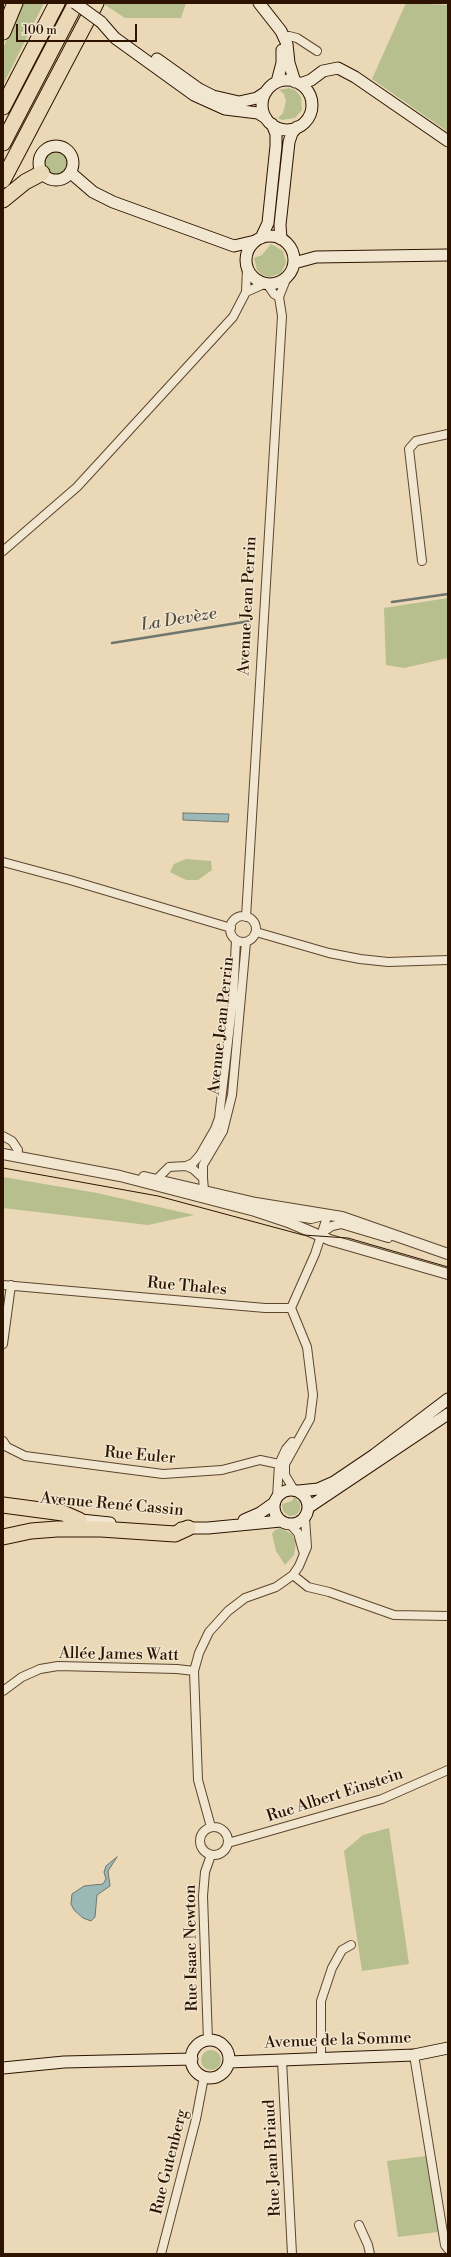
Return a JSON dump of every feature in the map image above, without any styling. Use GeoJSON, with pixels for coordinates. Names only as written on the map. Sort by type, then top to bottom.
{"type":"FeatureCollection","features":[{"type":"Feature","properties":{"kind":"highway"},"geometry":{"type":"LineString","coordinates":[[4,29],[8,3]]}},
{"type":"Feature","properties":{"kind":"highway"},"geometry":{"type":"LineString","coordinates":[[4,29],[15,3]]}},
{"type":"Feature","properties":{"kind":"highway"},"geometry":{"type":"LineString","coordinates":[[3,107],[57,3]]}},
{"type":"Feature","properties":{"kind":"highway"},"geometry":{"type":"LineString","coordinates":[[3,143],[76,3]]}},
{"type":"Feature","properties":{"kind":"highway"},"geometry":{"type":"LineString","coordinates":[[3,180],[96,3]]}},
{"type":"Feature","properties":{"kind":"highway"},"geometry":{"type":"LineString","coordinates":[[3,200],[25,182],[42,173]]}},
{"type":"Feature","properties":{"kind":"highway"},"geometry":{"type":"LineString","coordinates":[[3,1505],[62,1513],[79,1520]]}},
{"type":"Feature","properties":{"kind":"highway"},"geometry":{"type":"LineString","coordinates":[[3,1537],[43,1530],[101,1529],[175,1534],[188,1528]]}},
{"type":"Feature","properties":{"kind":"main road"},"geometry":{"type":"LineString","coordinates":[[76,3],[101,22],[119,32],[199,89],[213,96],[238,102],[257,98],[277,82],[283,80],[298,83],[311,80],[323,71],[338,68],[355,77],[448,141]]}},
{"type":"Feature","properties":{"kind":"main road"},"geometry":{"type":"LineString","coordinates":[[259,3],[281,31],[287,44],[289,63],[298,83],[310,98],[311,109],[306,120],[292,133],[289,142],[280,225],[281,239]]}},
{"type":"Feature","properties":{"kind":"main road"},"geometry":{"type":"LineString","coordinates":[[101,22],[115,38],[194,95],[225,109],[258,113],[284,129],[297,127]]}},
{"type":"Feature","properties":{"kind":"main road"},"geometry":{"type":"LineString","coordinates":[[277,82],[282,63],[283,38]]}},
{"type":"Feature","properties":{"kind":"main road"},"geometry":{"type":"LineString","coordinates":[[246,264],[248,250],[258,240],[268,223],[276,134],[262,104],[266,92]]}},
{"type":"Feature","properties":{"kind":"main road"},"geometry":{"type":"LineString","coordinates":[[59,146],[69,151],[72,156],[73,168],[71,173],[56,181],[45,177],[42,173],[39,162],[43,152],[48,148],[59,146]]}},
{"type":"Feature","properties":{"kind":"main road"},"geometry":{"type":"LineString","coordinates":[[71,173],[101,197],[234,246],[273,236],[281,239],[291,249],[294,263],[287,277],[276,284],[265,284],[255,279],[234,246]]}},
{"type":"Feature","properties":{"kind":"main road"},"geometry":{"type":"LineString","coordinates":[[294,263],[316,257],[448,255]]}},
{"type":"Feature","properties":{"kind":"main road"},"geometry":{"type":"LineString","coordinates":[[448,1399],[374,1455],[334,1482],[318,1489],[285,1490],[276,1500],[275,1513],[286,1522],[300,1521],[305,1518],[309,1507],[448,1414]]}},
{"type":"Feature","properties":{"kind":"main road"},"geometry":{"type":"LineString","coordinates":[[297,1490],[306,1498],[309,1507]]}},
{"type":"Feature","properties":{"kind":"main road","name":"Avenue René Cassin"},"geometry":{"type":"LineString","coordinates":[[218,1528],[256,1516],[276,1500]]}},
{"type":"Feature","properties":{"kind":"main road","name":"Avenue René Cassin"},"geometry":{"type":"LineString","coordinates":[[3,1512],[79,1520],[188,1528],[218,1528],[286,1522]]}},
{"type":"Feature","properties":{"kind":"main road"},"geometry":{"type":"LineString","coordinates":[[208,2041],[219,2043],[223,2046],[229,2056],[228,2067],[220,2075],[215,2077],[204,2077],[195,2070],[192,2059],[195,2049],[208,2041]]}},
{"type":"Feature","properties":{"kind":"main road","name":"Avenue de la Somme"},"geometry":{"type":"LineString","coordinates":[[229,2062],[414,2055],[448,2048]]}},
{"type":"Feature","properties":{"kind":"main road"},"geometry":{"type":"LineString","coordinates":[[3,2068],[91,2061],[192,2059]]}},
{"type":"Feature","properties":{"kind":"street"},"geometry":{"type":"LineString","coordinates":[[283,38],[289,36],[297,38],[317,51]]}},
{"type":"Feature","properties":{"kind":"street"},"geometry":{"type":"LineString","coordinates":[[3,551],[77,487],[233,317],[246,292],[246,264]]}},
{"type":"Feature","properties":{"kind":"street","name":"Avenue Jean Perrin"},"geometry":{"type":"LineString","coordinates":[[246,916],[282,316],[280,297],[287,277]]}},
{"type":"Feature","properties":{"kind":"street"},"geometry":{"type":"LineString","coordinates":[[246,292],[265,284],[274,294],[280,297]]}},
{"type":"Feature","properties":{"kind":"street"},"geometry":{"type":"LineString","coordinates":[[422,561],[409,449],[416,441],[448,434]]}},
{"type":"Feature","properties":{"kind":"street"},"geometry":{"type":"LineString","coordinates":[[3,862],[70,880],[230,928]]}},
{"type":"Feature","properties":{"kind":"street"},"geometry":{"type":"LineString","coordinates":[[246,916],[253,920],[256,932],[252,938],[246,942],[236,940],[230,928],[238,918],[246,916]]}},
{"type":"Feature","properties":{"kind":"street"},"geometry":{"type":"LineString","coordinates":[[256,932],[329,953],[360,959],[388,962],[448,960]]}},
{"type":"Feature","properties":{"kind":"street","name":"Avenue Jean Perrin"},"geometry":{"type":"LineString","coordinates":[[186,1166],[193,1163],[200,1156],[224,1115],[236,940]]}},
{"type":"Feature","properties":{"kind":"street","name":"Avenue Jean Perrin"},"geometry":{"type":"LineString","coordinates":[[204,1190],[203,1165],[220,1138],[224,1115],[242,1000],[246,942]]}},
{"type":"Feature","properties":{"kind":"street"},"geometry":{"type":"LineString","coordinates":[[3,1136],[12,1141],[18,1150],[17,1157]]}},
{"type":"Feature","properties":{"kind":"street"},"geometry":{"type":"LineString","coordinates":[[3,1154],[120,1176],[255,1211],[321,1235],[448,1274]]}},
{"type":"Feature","properties":{"kind":"street"},"geometry":{"type":"LineString","coordinates":[[159,1180],[161,1174],[168,1167],[186,1166],[193,1169],[203,1178]]}},
{"type":"Feature","properties":{"kind":"street"},"geometry":{"type":"LineString","coordinates":[[120,1176],[159,1180],[256,1203],[328,1214],[353,1220],[448,1254]]}},
{"type":"Feature","properties":{"kind":"street"},"geometry":{"type":"LineString","coordinates":[[159,1180],[165,1188]]}},
{"type":"Feature","properties":{"kind":"street"},"geometry":{"type":"LineString","coordinates":[[191,1195],[197,1194],[204,1190]]}},
{"type":"Feature","properties":{"kind":"street"},"geometry":{"type":"LineString","coordinates":[[255,1211],[311,1219],[328,1214]]}},
{"type":"Feature","properties":{"kind":"street"},"geometry":{"type":"LineString","coordinates":[[297,1490],[285,1475],[285,1464],[312,1413],[313,1395],[305,1341],[291,1308],[328,1214]]}},
{"type":"Feature","properties":{"kind":"street"},"geometry":{"type":"LineString","coordinates":[[321,1235],[332,1226],[340,1224],[394,1239],[420,1244]]}},
{"type":"Feature","properties":{"kind":"street"},"geometry":{"type":"LineString","coordinates":[[3,1344],[7,1285]]}},
{"type":"Feature","properties":{"kind":"street","name":"Rue Thales"},"geometry":{"type":"LineString","coordinates":[[7,1285],[265,1308],[291,1308]]}},
{"type":"Feature","properties":{"kind":"street"},"geometry":{"type":"LineString","coordinates":[[276,1500],[278,1464],[286,1449],[302,1434]]}},
{"type":"Feature","properties":{"kind":"street","name":"Rue Euler"},"geometry":{"type":"LineString","coordinates":[[3,1441],[7,1447],[25,1456],[163,1474],[220,1471],[260,1460],[278,1464]]}},
{"type":"Feature","properties":{"kind":"street"},"geometry":{"type":"LineString","coordinates":[[211,1827],[198,1780],[194,1671],[204,1641],[217,1621],[245,1598],[276,1587],[293,1575],[301,1562],[307,1547],[305,1518]]}},
{"type":"Feature","properties":{"kind":"street"},"geometry":{"type":"LineString","coordinates":[[286,1522],[300,1538],[303,1552],[301,1562]]}},
{"type":"Feature","properties":{"kind":"street"},"geometry":{"type":"LineString","coordinates":[[293,1575],[308,1587],[329,1592],[394,1615],[448,1616]]}},
{"type":"Feature","properties":{"kind":"street","name":"Allée James Watt"},"geometry":{"type":"LineString","coordinates":[[3,1692],[22,1677],[40,1669],[58,1666],[177,1669],[194,1671]]}},
{"type":"Feature","properties":{"kind":"street","name":"Rue Albert Einstein"},"geometry":{"type":"LineString","coordinates":[[228,1843],[382,1799],[448,1770]]}},
{"type":"Feature","properties":{"kind":"street"},"geometry":{"type":"LineString","coordinates":[[211,1827],[219,1827],[225,1832],[228,1843],[224,1851],[211,1854],[203,1850],[200,1841],[203,1832],[211,1827]]}},
{"type":"Feature","properties":{"kind":"street","name":"Rue Isaac Newton"},"geometry":{"type":"LineString","coordinates":[[208,2041],[203,1896],[205,1872],[211,1854]]}},
{"type":"Feature","properties":{"kind":"street"},"geometry":{"type":"LineString","coordinates":[[321,2058],[321,2001],[332,1968],[342,1950],[351,1945]]}},
{"type":"Feature","properties":{"kind":"street"},"geometry":{"type":"LineString","coordinates":[[414,2055],[445,2244],[448,2249]]}},
{"type":"Feature","properties":{"kind":"street","name":"Rue Jean Briaud"},"geometry":{"type":"LineString","coordinates":[[282,2060],[292,2254]]}},
{"type":"Feature","properties":{"kind":"street","name":"Rue Gutenberg"},"geometry":{"type":"LineString","coordinates":[[161,2254],[196,2119],[204,2077]]}},
{"type":"Feature","properties":{"kind":"street"},"geometry":{"type":"LineString","coordinates":[[359,2225],[368,2244],[370,2254]]}},
{"type":"Feature","properties":{"kind":"green space"},"geometry":{"type":"Polygon","coordinates":[[[21,3],[44,3],[3,85],[3,49],[21,3]]]}},
{"type":"Feature","properties":{"kind":"green space"},"geometry":{"type":"Polygon","coordinates":[[[102,3],[186,3],[181,18],[125,18],[102,3]]]}},
{"type":"Feature","properties":{"kind":"green space"},"geometry":{"type":"Polygon","coordinates":[[[406,3],[448,5],[448,132],[372,79],[406,3]]]}},
{"type":"Feature","properties":{"kind":"green space"},"geometry":{"type":"Polygon","coordinates":[[[289,88],[295,90],[301,97],[302,110],[295,118],[282,120],[278,118],[283,113],[286,101],[284,94],[279,90],[289,88]]]}},
{"type":"Feature","properties":{"kind":"green space"},"geometry":{"type":"Polygon","coordinates":[[[52,152],[60,152],[67,159],[67,167],[60,174],[52,174],[45,167],[45,159],[52,152]]]}},
{"type":"Feature","properties":{"kind":"green space"},"geometry":{"type":"Polygon","coordinates":[[[271,244],[283,251],[286,263],[281,273],[270,277],[262,275],[257,270],[254,258],[262,255],[271,244]]]}},
{"type":"Feature","properties":{"kind":"green space"},"geometry":{"type":"Polygon","coordinates":[[[448,598],[448,658],[404,668],[386,665],[384,608],[448,598]]]}},
{"type":"Feature","properties":{"kind":"green space"},"geometry":{"type":"Polygon","coordinates":[[[186,859],[211,861],[212,870],[198,880],[186,880],[170,872],[174,864],[186,859]]]}},
{"type":"Feature","properties":{"kind":"green space"},"geometry":{"type":"Polygon","coordinates":[[[3,1177],[97,1193],[194,1215],[148,1225],[3,1208],[3,1177]]]}},
{"type":"Feature","properties":{"kind":"green space"},"geometry":{"type":"Polygon","coordinates":[[[294,1497],[300,1503],[300,1510],[296,1515],[289,1516],[283,1511],[282,1504],[292,1501],[294,1497]]]}},
{"type":"Feature","properties":{"kind":"green space"},"geometry":{"type":"Polygon","coordinates":[[[280,1528],[292,1534],[296,1542],[294,1555],[285,1565],[276,1551],[272,1534],[275,1530],[280,1528]]]}},
{"type":"Feature","properties":{"kind":"green space"},"geometry":{"type":"Polygon","coordinates":[[[389,1828],[409,1964],[362,1971],[344,1851],[363,1835],[389,1828]]]}},
{"type":"Feature","properties":{"kind":"green space"},"geometry":{"type":"Polygon","coordinates":[[[211,2050],[218,2053],[221,2060],[218,2067],[211,2070],[204,2067],[201,2060],[204,2053],[211,2050]]]}},
{"type":"Feature","properties":{"kind":"green space"},"geometry":{"type":"Polygon","coordinates":[[[426,2156],[438,2232],[398,2237],[387,2161],[426,2156]]]}},
{"type":"Feature","properties":{"kind":"water"},"geometry":{"type":"Polygon","coordinates":[[[183,813],[229,814],[228,822],[183,820],[183,813]]]}},
{"type":"Feature","properties":{"kind":"water"},"geometry":{"type":"Polygon","coordinates":[[[117,1857],[108,1871],[110,1886],[97,1895],[95,1917],[91,1921],[83,1918],[74,1910],[71,1904],[72,1894],[84,1886],[103,1884],[106,1879],[104,1872],[106,1866],[117,1857]]]}},
{"type":"Feature","properties":{"kind":"waterway","name":"La Devèze"},"geometry":{"type":"LineString","coordinates":[[392,602],[448,594]]}},
{"type":"Feature","properties":{"kind":"waterway","name":"La Devèze"},"geometry":{"type":"LineString","coordinates":[[112,643],[250,621]]}},
{"type":"Feature","properties":{"kind":"tram line"},"geometry":{"type":"LineString","coordinates":[[3,1168],[158,1196],[303,1235],[348,1238],[448,1267]]}}]}
